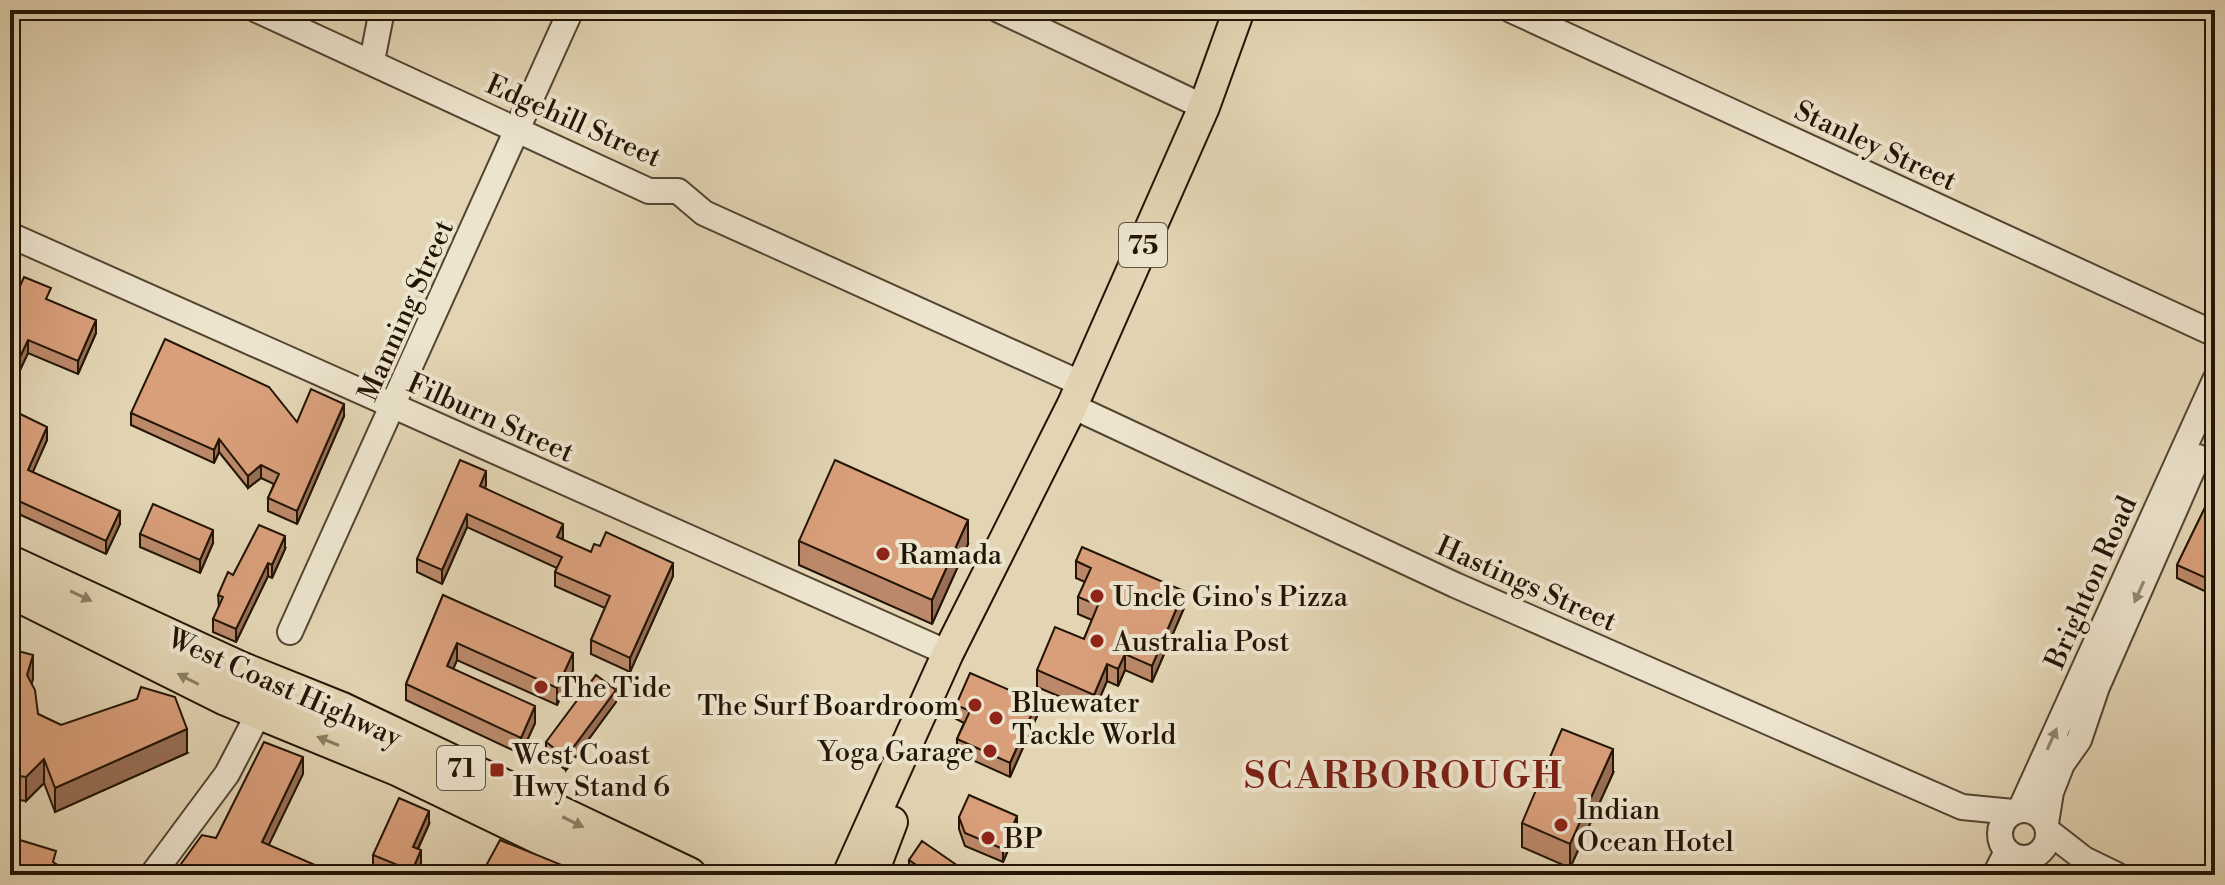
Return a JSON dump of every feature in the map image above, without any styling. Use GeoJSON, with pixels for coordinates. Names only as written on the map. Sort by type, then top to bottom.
{"type":"FeatureCollection","features":[{"type":"Feature","properties":{"kind":"highway","name":"West Coast Highway"},"geometry":{"type":"LineString","coordinates":[[10,563],[274,683],[342,710],[689,875]]}},
{"type":"Feature","properties":{"kind":"highway","name":"West Coast Highway"},"geometry":{"type":"LineString","coordinates":[[10,590],[259,713],[397,768],[619,875]]}},
{"type":"Feature","properties":{"kind":"main road","name":"75"},"geometry":{"type":"LineString","coordinates":[[848,875],[948,653],[1077,395],[1204,107],[1239,10]]}},
{"type":"Feature","properties":{"kind":"main road","name":"75"},"geometry":{"type":"LineString","coordinates":[[872,875],[948,653]]}},
{"type":"Feature","properties":{"kind":"street","name":"Edgehill Street"},"geometry":{"type":"LineString","coordinates":[[257,10],[649,191],[678,191],[704,213],[1077,395]]}},
{"type":"Feature","properties":{"kind":"street"},"geometry":{"type":"LineString","coordinates":[[372,61],[382,10]]}},
{"type":"Feature","properties":{"kind":"street","name":"Manning Street"},"geometry":{"type":"LineString","coordinates":[[290,632],[520,130],[571,10]]}},
{"type":"Feature","properties":{"kind":"street"},"geometry":{"type":"LineString","coordinates":[[999,10],[1204,107]]}},
{"type":"Feature","properties":{"kind":"street","name":"Stanley Street"},"geometry":{"type":"LineString","coordinates":[[1511,10],[2215,334]]}},
{"type":"Feature","properties":{"kind":"street","name":"Filburn Street"},"geometry":{"type":"LineString","coordinates":[[10,235],[948,653]]}},
{"type":"Feature","properties":{"kind":"street","name":"Brighton Road"},"geometry":{"type":"LineString","coordinates":[[2017,811],[2215,380]]}},
{"type":"Feature","properties":{"kind":"street","name":"Hastings Street"},"geometry":{"type":"LineString","coordinates":[[1077,395],[1455,585],[1962,807],[2018,857]]}},
{"type":"Feature","properties":{"kind":"street","name":"Brighton Road"},"geometry":{"type":"LineString","coordinates":[[2047,827],[2051,792],[2062,764],[2079,740],[2097,687],[2215,418]]}},
{"type":"Feature","properties":{"kind":"street"},"geometry":{"type":"LineString","coordinates":[[152,875],[227,774],[274,683]]}},
{"type":"Feature","properties":{"kind":"street","name":"Hastings Street"},"geometry":{"type":"LineString","coordinates":[[1962,807],[2017,811]]}},
{"type":"Feature","properties":{"kind":"street"},"geometry":{"type":"LineString","coordinates":[[2018,857],[2000,829],[2017,811],[2035,812],[2047,827],[2084,859],[2117,875]]}},
{"type":"Feature","properties":{"kind":"street"},"geometry":{"type":"LineString","coordinates":[[1995,875],[2018,857],[2046,845],[2047,827]]}},
{"type":"Feature","properties":{"kind":"street"},"geometry":{"type":"LineString","coordinates":[[2018,857],[2084,859]]}},
{"type":"Feature","properties":{"kind":"building"},"geometry":{"type":"Polygon","coordinates":[[[24,277],[51,288],[46,299],[96,320],[78,361],[28,340],[20,357],[10,353],[10,309],[24,277]]]}},
{"type":"Feature","properties":{"kind":"building"},"geometry":{"type":"Polygon","coordinates":[[[165,339],[269,387],[297,422],[311,389],[344,404],[297,511],[268,498],[279,474],[261,465],[248,476],[219,439],[214,450],[131,413],[165,339]]]}},
{"type":"Feature","properties":{"kind":"building"},"geometry":{"type":"Polygon","coordinates":[[[10,409],[47,427],[28,470],[120,511],[106,541],[10,497],[10,409]]]}},
{"type":"Feature","properties":{"kind":"building"},"geometry":{"type":"Polygon","coordinates":[[[460,460],[486,471],[480,486],[563,524],[557,537],[591,552],[594,544],[600,546],[606,532],[673,563],[630,658],[591,640],[610,596],[555,572],[562,557],[467,514],[442,570],[417,559],[460,460]]]}},
{"type":"Feature","properties":{"kind":"building","name":"Ramada"},"geometry":{"type":"Polygon","coordinates":[[[835,460],[968,520],[932,600],[799,541],[835,460]]]}},
{"type":"Feature","properties":{"kind":"building"},"geometry":{"type":"Polygon","coordinates":[[[2215,487],[2215,582],[2177,565],[2215,487]]]}},
{"type":"Feature","properties":{"kind":"building"},"geometry":{"type":"Polygon","coordinates":[[[153,504],[213,530],[200,560],[140,534],[153,504]]]}},
{"type":"Feature","properties":{"kind":"building"},"geometry":{"type":"Polygon","coordinates":[[[259,525],[285,536],[272,565],[268,563],[236,629],[213,619],[223,597],[218,595],[228,572],[233,575],[259,525]]]}},
{"type":"Feature","properties":{"kind":"building"},"geometry":{"type":"Polygon","coordinates":[[[1082,547],[1184,591],[1152,666],[1125,654],[1118,669],[1107,664],[1094,695],[1037,670],[1055,627],[1084,639],[1098,605],[1078,597],[1091,568],[1076,561],[1082,547]]]}},
{"type":"Feature","properties":{"kind":"building","name":"The Tide"},"geometry":{"type":"Polygon","coordinates":[[[443,595],[573,653],[557,688],[457,643],[447,666],[535,706],[521,738],[406,684],[443,595]]]}},
{"type":"Feature","properties":{"kind":"building"},"geometry":{"type":"Polygon","coordinates":[[[10,649],[33,655],[27,675],[35,690],[38,714],[61,725],[137,699],[141,687],[175,697],[187,729],[55,788],[44,759],[26,777],[12,775],[10,649]]]}},
{"type":"Feature","properties":{"kind":"building"},"geometry":{"type":"Polygon","coordinates":[[[970,673],[1037,702],[1010,763],[957,739],[970,711],[956,705],[970,673]]]}},
{"type":"Feature","properties":{"kind":"building"},"geometry":{"type":"Polygon","coordinates":[[[596,675],[616,690],[566,757],[546,742],[596,675]]]}},
{"type":"Feature","properties":{"kind":"building","name":"Indian Ocean Hotel"},"geometry":{"type":"Polygon","coordinates":[[[1562,729],[1613,749],[1570,844],[1522,823],[1562,729]]]}},
{"type":"Feature","properties":{"kind":"building"},"geometry":{"type":"Polygon","coordinates":[[[264,742],[303,757],[262,842],[315,865],[310,875],[173,875],[202,835],[216,838],[264,742]]]}},
{"type":"Feature","properties":{"kind":"building","name":"BP"},"geometry":{"type":"Polygon","coordinates":[[[969,795],[1017,816],[1003,849],[965,833],[959,817],[969,795]]]}},
{"type":"Feature","properties":{"kind":"building"},"geometry":{"type":"Polygon","coordinates":[[[399,798],[429,811],[413,847],[421,850],[412,871],[373,855],[399,798]]]}},
{"type":"Feature","properties":{"kind":"building"},"geometry":{"type":"Polygon","coordinates":[[[10,837],[56,851],[53,862],[74,875],[10,875],[10,837]]]}},
{"type":"Feature","properties":{"kind":"building"},"geometry":{"type":"Polygon","coordinates":[[[500,840],[574,870],[572,875],[481,875],[500,840]]]}},
{"type":"Feature","properties":{"kind":"building"},"geometry":{"type":"Polygon","coordinates":[[[922,841],[971,875],[931,875],[909,860],[922,841]]]}},
{"type":"Feature","properties":{"kind":"building"},"geometry":{"type":"Polygon","coordinates":[[[410,870],[408,875],[348,875],[349,873],[410,870]]]}},
{"type":"Feature","properties":{"kind":"place","name":"Ramada"},"geometry":{"type":"Point","coordinates":[883,554]}},
{"type":"Feature","properties":{"kind":"place","name":"Uncle Gino's Pizza"},"geometry":{"type":"Point","coordinates":[1097,596]}},
{"type":"Feature","properties":{"kind":"place","name":"Australia Post"},"geometry":{"type":"Point","coordinates":[1097,641]}},
{"type":"Feature","properties":{"kind":"place","name":"The Tide"},"geometry":{"type":"Point","coordinates":[541,687]}},
{"type":"Feature","properties":{"kind":"place","name":"The Surf Boardroom"},"geometry":{"type":"Point","coordinates":[975,705]}},
{"type":"Feature","properties":{"kind":"place","name":"Bluewater Tackle World"},"geometry":{"type":"Point","coordinates":[996,718]}},
{"type":"Feature","properties":{"kind":"place","name":"Yoga Garage"},"geometry":{"type":"Point","coordinates":[990,751]}},
{"type":"Feature","properties":{"kind":"place","name":"West Coast Hwy Stand 6"},"geometry":{"type":"Point","coordinates":[497,770]}},
{"type":"Feature","properties":{"kind":"place","name":"Indian Ocean Hotel"},"geometry":{"type":"Point","coordinates":[1561,825]}},
{"type":"Feature","properties":{"kind":"place","name":"BP"},"geometry":{"type":"Point","coordinates":[988,838]}},
{"type":"Feature","properties":{"kind":"district","name":"SCARBOROUGH"},"geometry":{"type":"Point","coordinates":[1404,775]}}]}
